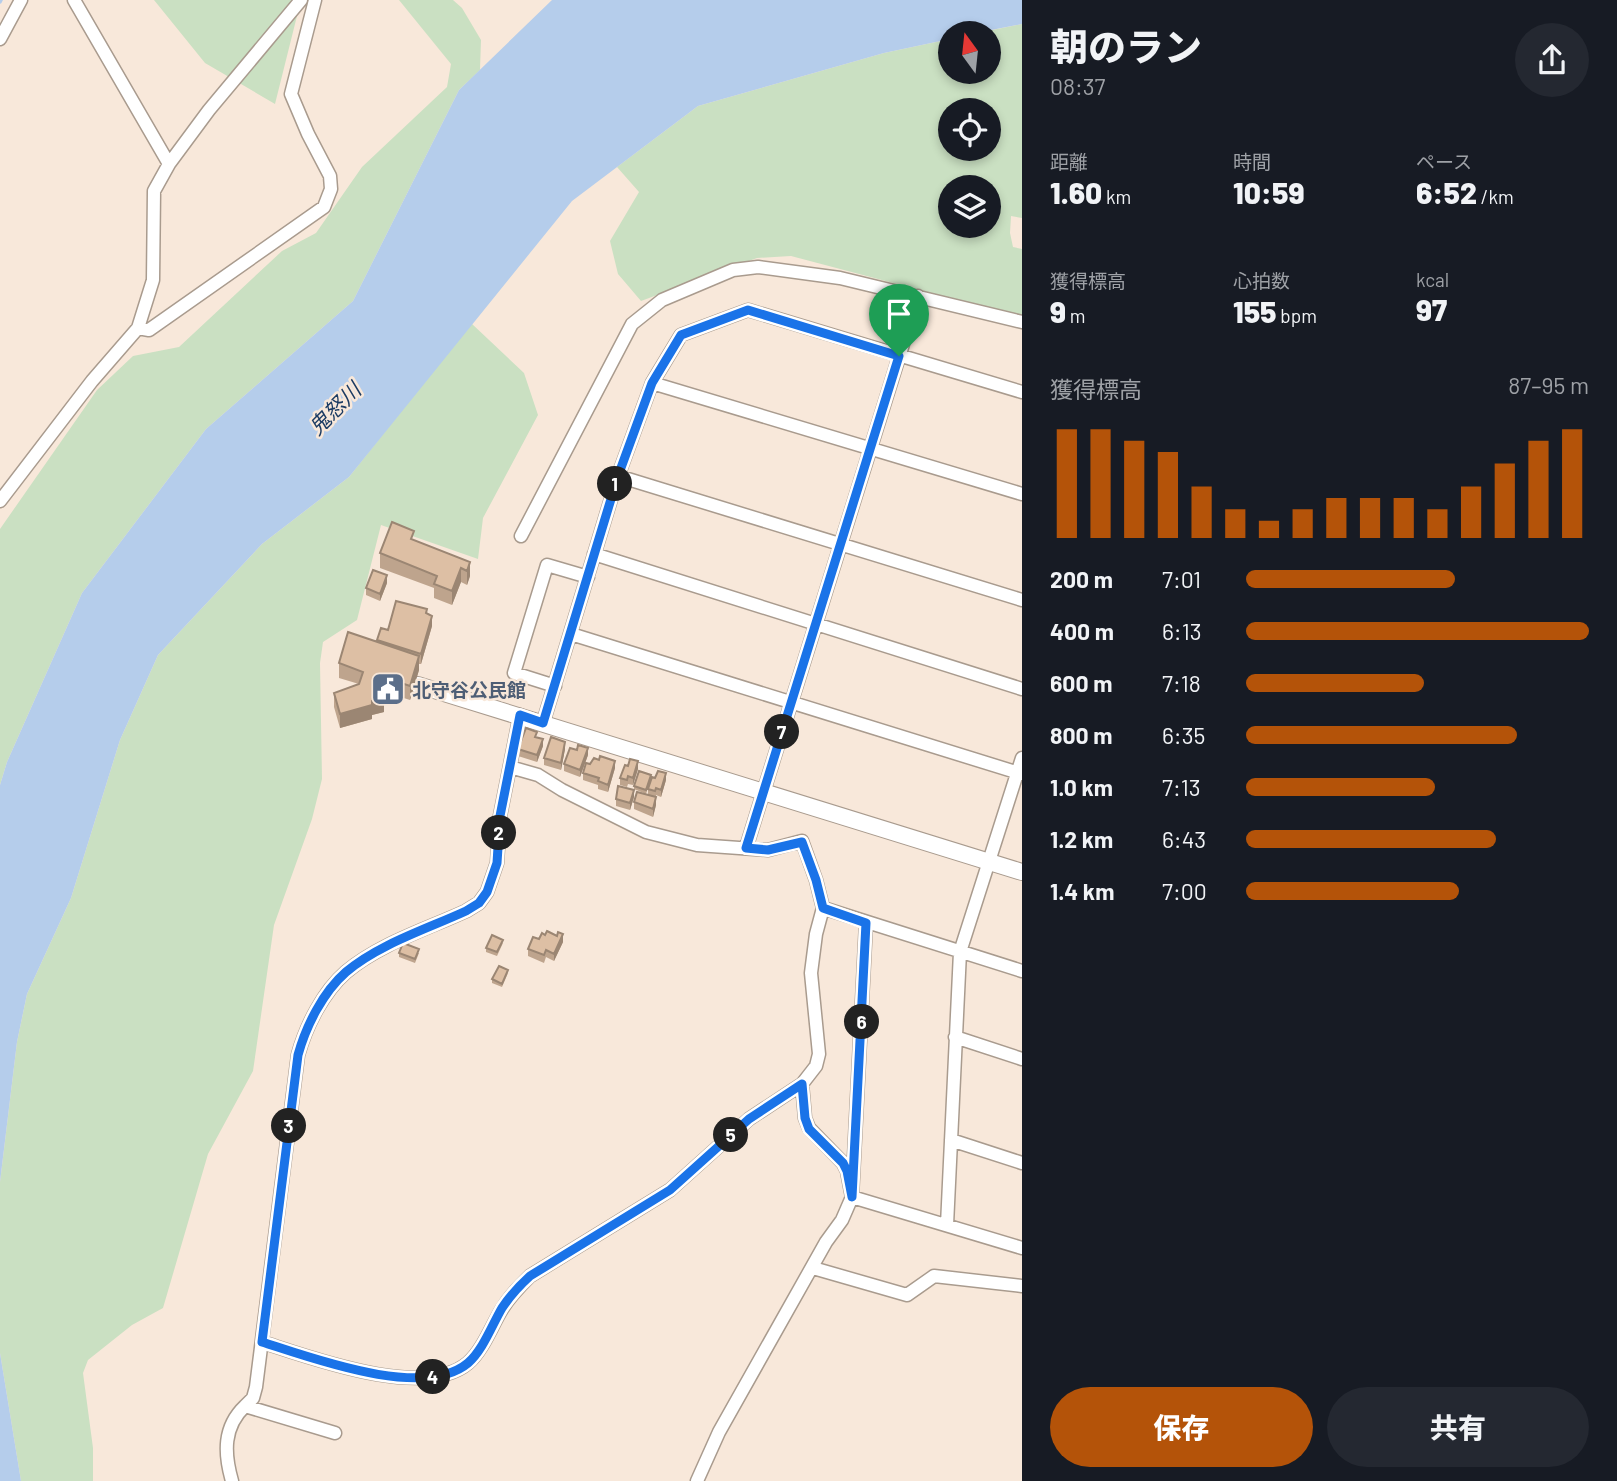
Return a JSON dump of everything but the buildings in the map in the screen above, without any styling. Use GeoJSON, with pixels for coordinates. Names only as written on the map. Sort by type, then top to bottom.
{"type":"FeatureCollection","features":[{"type":"Feature","properties":{"kind":"street"},"geometry":{"type":"LineString","coordinates":[[0,39],[21,0]]}},
{"type":"Feature","properties":{"kind":"street"},"geometry":{"type":"LineString","coordinates":[[74,0],[169,164]]}},
{"type":"Feature","properties":{"kind":"street"},"geometry":{"type":"LineString","coordinates":[[2,494],[138,328],[153,280],[154,191],[169,164],[209,110],[301,0]]}},
{"type":"Feature","properties":{"kind":"street"},"geometry":{"type":"LineString","coordinates":[[138,328],[149,330],[324,207],[331,189],[330,176],[291,94],[315,0]]}},
{"type":"Feature","properties":{"kind":"street"},"geometry":{"type":"LineString","coordinates":[[521,536],[632,324],[662,300],[733,270],[758,267],[839,278],[1022,322]]}},
{"type":"Feature","properties":{"kind":"street"},"geometry":{"type":"LineString","coordinates":[[746,848],[918,296]]}},
{"type":"Feature","properties":{"kind":"street"},"geometry":{"type":"LineString","coordinates":[[543,723],[618,476],[652,383],[681,335],[748,310],[1022,392]]}},
{"type":"Feature","properties":{"kind":"street"},"geometry":{"type":"LineString","coordinates":[[652,383],[1022,494]]}},
{"type":"Feature","properties":{"kind":"street"},"geometry":{"type":"LineString","coordinates":[[618,476],[1022,600]]}},
{"type":"Feature","properties":{"kind":"street"},"geometry":{"type":"LineString","coordinates":[[594,554],[1022,689]]}},
{"type":"Feature","properties":{"kind":"street"},"geometry":{"type":"LineString","coordinates":[[555,686],[514,673],[547,565],[588,577]]}},
{"type":"Feature","properties":{"kind":"street"},"geometry":{"type":"LineString","coordinates":[[571,634],[1020,773]]}},
{"type":"Feature","properties":{"kind":"street"},"geometry":{"type":"LineString","coordinates":[[418,685],[1022,872]]}},
{"type":"Feature","properties":{"kind":"street"},"geometry":{"type":"LineString","coordinates":[[233,1481],[226,1451],[227,1433],[234,1416],[253,1398],[257,1387],[298,1055],[303,1036],[326,997],[345,973],[368,957],[479,903],[487,892],[497,863],[500,816],[520,715]]}},
{"type":"Feature","properties":{"kind":"street"},"geometry":{"type":"LineString","coordinates":[[947,1225],[960,952],[1020,773],[1022,758]]}},
{"type":"Feature","properties":{"kind":"street"},"geometry":{"type":"LineString","coordinates":[[262,1342],[348,1369],[422,1378],[454,1373],[470,1362],[513,1293],[530,1276],[670,1190],[749,1119],[802,1084],[816,1066],[819,1054],[811,973],[816,934],[823,908],[802,842],[768,850],[697,845],[646,832],[538,775],[510,767]]}},
{"type":"Feature","properties":{"kind":"street"},"geometry":{"type":"LineString","coordinates":[[823,908],[1022,971]]}},
{"type":"Feature","properties":{"kind":"street"},"geometry":{"type":"LineString","coordinates":[[697,1481],[719,1432],[826,1242],[842,1220],[852,1197],[866,923]]}},
{"type":"Feature","properties":{"kind":"street"},"geometry":{"type":"LineString","coordinates":[[955,1037],[1022,1059]]}},
{"type":"Feature","properties":{"kind":"street"},"geometry":{"type":"LineString","coordinates":[[802,1084],[805,1118],[809,1129],[843,1163],[852,1197]]}},
{"type":"Feature","properties":{"kind":"street"},"geometry":{"type":"LineString","coordinates":[[951,1140],[1022,1163]]}},
{"type":"Feature","properties":{"kind":"street"},"geometry":{"type":"LineString","coordinates":[[852,1197],[1022,1248]]}},
{"type":"Feature","properties":{"kind":"street"},"geometry":{"type":"LineString","coordinates":[[813,1268],[907,1295],[934,1276],[1022,1286]]}},
{"type":"Feature","properties":{"kind":"street"},"geometry":{"type":"LineString","coordinates":[[245,1406],[335,1433]]}},
{"type":"Feature","properties":{"kind":"green space"},"geometry":{"type":"Polygon","coordinates":[[[154,0],[301,0],[275,104],[205,63],[154,0]]]}},
{"type":"Feature","properties":{"kind":"green space"},"geometry":{"type":"Polygon","coordinates":[[[399,0],[453,0],[462,8],[481,40],[480,70],[459,90],[353,301],[206,429],[82,593],[7,762],[0,785],[0,529],[97,390],[133,356],[179,347],[282,251],[316,233],[362,167],[447,87],[451,64],[399,0]]]}},
{"type":"Feature","properties":{"kind":"green space"},"geometry":{"type":"Polygon","coordinates":[[[1022,24],[1022,218],[1011,216],[1010,233],[1013,247],[1022,249],[1022,317],[791,256],[757,258],[641,301],[618,274],[610,241],[639,192],[617,167],[698,106],[884,53],[938,42],[938,84],[1001,84],[1001,28],[1022,24]]]}},
{"type":"Feature","properties":{"kind":"green space"},"geometry":{"type":"Polygon","coordinates":[[[471,323],[524,373],[538,415],[483,518],[478,559],[381,525],[357,620],[323,642],[320,663],[322,779],[312,819],[274,925],[253,1071],[208,1154],[163,1308],[132,1325],[88,1360],[83,1373],[93,1448],[93,1481],[21,1481],[0,1353],[0,1182],[17,1042],[27,994],[71,898],[120,740],[158,655],[262,544],[349,477],[471,323]]]}},
{"type":"Feature","properties":{"kind":"water","name":"鬼怒川"},"geometry":{"type":"Polygon","coordinates":[[[552,0],[1022,0],[1022,24],[1001,28],[1001,21],[938,21],[938,42],[884,53],[698,106],[572,201],[349,477],[262,544],[158,655],[120,740],[71,898],[27,994],[17,1042],[0,1182],[0,785],[7,762],[82,593],[206,429],[353,301],[459,90],[552,0]]]}},
{"type":"Feature","properties":{"kind":"water"},"geometry":{"type":"Polygon","coordinates":[[[0,1353],[21,1481],[0,1481],[0,1353]]]}},
{"type":"Feature","properties":{"kind":"place","name":"北守谷公民館"},"geometry":{"type":"Point","coordinates":[388,689]}},
{"type":"Feature","properties":{"kind":"route"},"geometry":{"type":"LineString","coordinates":[[748,310],[899,356],[746,848],[768,850],[802,842],[823,908],[866,923],[852,1197],[843,1163],[809,1129],[805,1118],[802,1084],[749,1119],[670,1190],[649,1205],[530,1276],[513,1293],[470,1362],[454,1373],[422,1378],[348,1369],[262,1342],[298,1055],[303,1036],[326,997],[345,973],[368,957],[466,911],[479,903],[487,892],[497,863],[500,816],[520,715],[543,723],[618,476],[652,383],[681,335],[748,310]]}}]}
